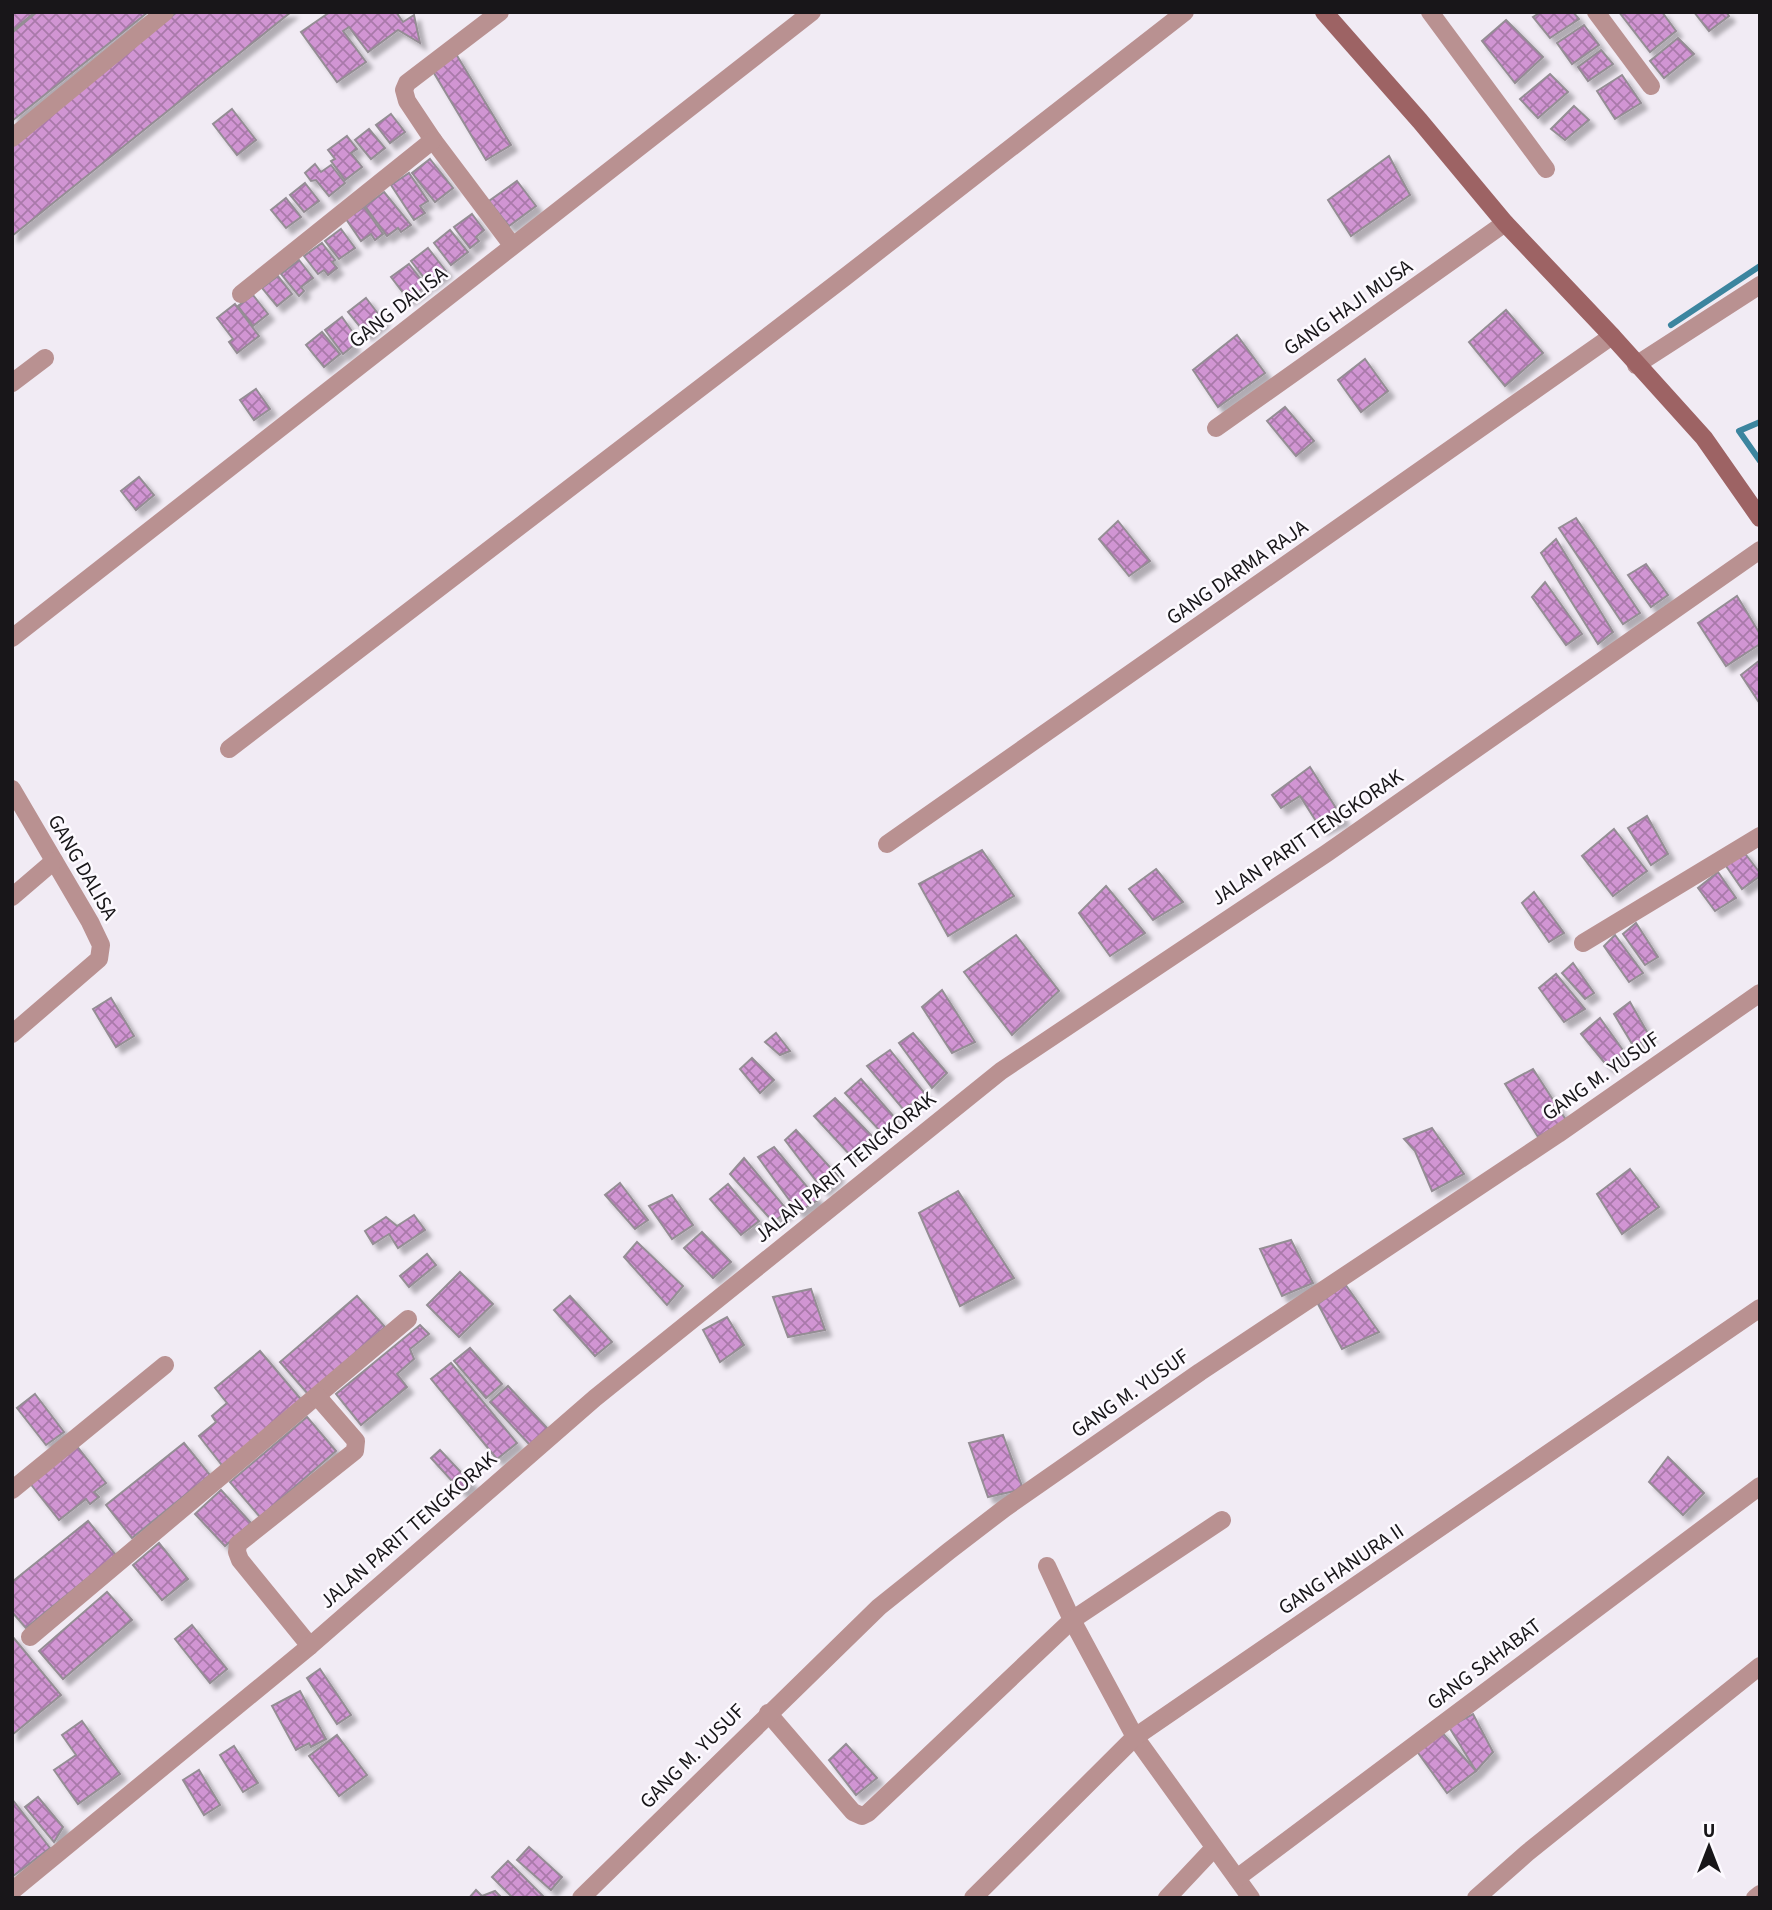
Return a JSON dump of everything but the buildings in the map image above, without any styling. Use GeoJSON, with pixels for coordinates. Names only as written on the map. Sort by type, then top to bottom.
{"type":"FeatureCollection","features":[{"type":"Feature","properties":{"kind":"main road"},"geometry":{"type":"LineString","coordinates":[[1324,12],[1505,223],[1704,438],[1760,518]]}},
{"type":"Feature","properties":{"kind":"street"},"geometry":{"type":"LineString","coordinates":[[12,138],[165,12]]}},
{"type":"Feature","properties":{"kind":"street"},"geometry":{"type":"LineString","coordinates":[[500,12],[407,83],[404,90],[407,101],[433,140],[512,245]]}},
{"type":"Feature","properties":{"kind":"street","name":"GANG DALISA"},"geometry":{"type":"LineString","coordinates":[[12,638],[812,12]]}},
{"type":"Feature","properties":{"kind":"street"},"geometry":{"type":"LineString","coordinates":[[229,749],[823,294],[1185,12]]}},
{"type":"Feature","properties":{"kind":"street"},"geometry":{"type":"LineString","coordinates":[[1430,12],[1546,169]]}},
{"type":"Feature","properties":{"kind":"street"},"geometry":{"type":"LineString","coordinates":[[1596,12],[1651,86]]}},
{"type":"Feature","properties":{"kind":"street"},"geometry":{"type":"LineString","coordinates":[[241,294],[433,140]]}},
{"type":"Feature","properties":{"kind":"street","name":"GANG HAJI MUSA"},"geometry":{"type":"LineString","coordinates":[[1216,428],[1505,223]]}},
{"type":"Feature","properties":{"kind":"street"},"geometry":{"type":"LineString","coordinates":[[1636,365],[1760,285]]}},
{"type":"Feature","properties":{"kind":"street","name":"GANG DARMA RAJA"},"geometry":{"type":"LineString","coordinates":[[887,844],[1612,336]]}},
{"type":"Feature","properties":{"kind":"street"},"geometry":{"type":"LineString","coordinates":[[12,383],[45,358]]}},
{"type":"Feature","properties":{"kind":"street","name":"JALAN PARIT TENGKORAK"},"geometry":{"type":"LineString","coordinates":[[12,1891],[310,1646],[595,1398],[1001,1072],[1327,853],[1760,550]]}},
{"type":"Feature","properties":{"kind":"street","name":"GANG DALISA"},"geometry":{"type":"LineString","coordinates":[[12,789],[90,922],[100,945],[99,959],[12,1034]]}},
{"type":"Feature","properties":{"kind":"street"},"geometry":{"type":"LineString","coordinates":[[1583,943],[1760,836]]}},
{"type":"Feature","properties":{"kind":"street"},"geometry":{"type":"LineString","coordinates":[[12,897],[54,861]]}},
{"type":"Feature","properties":{"kind":"street","name":"GANG M. YUSUF"},"geometry":{"type":"LineString","coordinates":[[581,1898],[879,1607],[1005,1508],[1200,1372],[1558,1134],[1760,993]]}},
{"type":"Feature","properties":{"kind":"street","name":"GANG HANURA II"},"geometry":{"type":"LineString","coordinates":[[973,1898],[1135,1737],[1760,1308]]}},
{"type":"Feature","properties":{"kind":"street"},"geometry":{"type":"LineString","coordinates":[[30,1637],[408,1319]]}},
{"type":"Feature","properties":{"kind":"street"},"geometry":{"type":"LineString","coordinates":[[12,1490],[165,1366]]}},
{"type":"Feature","properties":{"kind":"street"},"geometry":{"type":"LineString","coordinates":[[310,1646],[240,1560],[237,1552],[238,1544],[355,1451],[356,1441],[317,1396]]}},
{"type":"Feature","properties":{"kind":"street","name":"GANG SAHABAT"},"geometry":{"type":"LineString","coordinates":[[1237,1878],[1760,1486]]}},
{"type":"Feature","properties":{"kind":"street"},"geometry":{"type":"LineString","coordinates":[[768,1713],[853,1812],[862,1816],[1072,1620],[1222,1520]]}},
{"type":"Feature","properties":{"kind":"street"},"geometry":{"type":"LineString","coordinates":[[1046,1566],[1135,1737],[1251,1898]]}},
{"type":"Feature","properties":{"kind":"street"},"geometry":{"type":"LineString","coordinates":[[1476,1898],[1527,1853],[1760,1666]]}},
{"type":"Feature","properties":{"kind":"street"},"geometry":{"type":"LineString","coordinates":[[1167,1898],[1214,1848]]}},
{"type":"Feature","properties":{"kind":"street"},"geometry":{"type":"LineString","coordinates":[[1755,1898],[1760,1894]]}},
{"type":"Feature","properties":{"kind":"waterway"},"geometry":{"type":"LineString","coordinates":[[1671,325],[1760,266]]}},
{"type":"Feature","properties":{"kind":"waterway"},"geometry":{"type":"LineString","coordinates":[[1760,422],[1739,431],[1760,461]]}}]}
